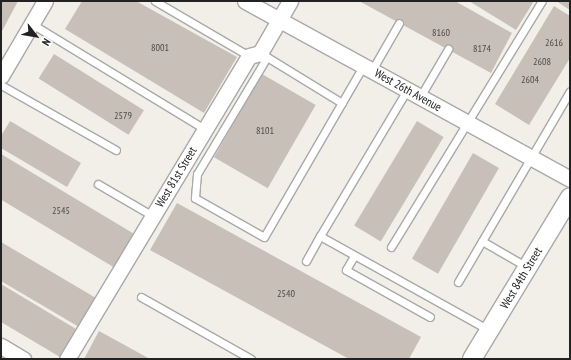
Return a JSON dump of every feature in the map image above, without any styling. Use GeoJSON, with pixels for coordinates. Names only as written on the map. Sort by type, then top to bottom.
{"type":"FeatureCollection","features":[{"type":"Feature","properties":{"kind":"street"},"geometry":{"type":"LineString","coordinates":[[1,76],[46,1]]}},
{"type":"Feature","properties":{"kind":"street","name":"West 26th Avenue"},"geometry":{"type":"LineString","coordinates":[[245,1],[570,180]]}},
{"type":"Feature","properties":{"kind":"street","name":"West 81st Street"},"geometry":{"type":"LineString","coordinates":[[67,359],[205,129],[259,55],[290,1]]}},
{"type":"Feature","properties":{"kind":"street","name":"West 84th Street"},"geometry":{"type":"LineString","coordinates":[[472,359],[570,197]]}},
{"type":"Feature","properties":{"kind":"street"},"geometry":{"type":"LineString","coordinates":[[1,346],[23,359]]}},
{"type":"Feature","properties":{"kind":"lane"},"geometry":{"type":"LineString","coordinates":[[155,1],[259,55],[342,103]]}},
{"type":"Feature","properties":{"kind":"lane"},"geometry":{"type":"LineString","coordinates":[[391,247],[542,1]]}},
{"type":"Feature","properties":{"kind":"lane"},"geometry":{"type":"LineString","coordinates":[[259,55],[197,174],[195,198],[264,237],[342,103],[399,23]]}},
{"type":"Feature","properties":{"kind":"lane"},"geometry":{"type":"LineString","coordinates":[[32,24],[205,129]]}},
{"type":"Feature","properties":{"kind":"lane"},"geometry":{"type":"LineString","coordinates":[[306,262],[320,236],[414,93],[448,49]]}},
{"type":"Feature","properties":{"kind":"lane"},"geometry":{"type":"LineString","coordinates":[[1,85],[116,150]]}},
{"type":"Feature","properties":{"kind":"lane"},"geometry":{"type":"LineString","coordinates":[[458,282],[570,91]]}},
{"type":"Feature","properties":{"kind":"lane"},"geometry":{"type":"LineString","coordinates":[[98,184],[153,216]]}},
{"type":"Feature","properties":{"kind":"lane"},"geometry":{"type":"LineString","coordinates":[[320,236],[490,330]]}},
{"type":"Feature","properties":{"kind":"lane"},"geometry":{"type":"LineString","coordinates":[[482,241],[528,267]]}},
{"type":"Feature","properties":{"kind":"lane"},"geometry":{"type":"LineString","coordinates":[[354,256],[346,270],[430,317]]}},
{"type":"Feature","properties":{"kind":"lane"},"geometry":{"type":"LineString","coordinates":[[141,297],[251,359]]}},
{"type":"Feature","properties":{"kind":"building"},"geometry":{"type":"Polygon","coordinates":[[[1,1],[18,1],[1,33],[1,1]]]}},
{"type":"Feature","properties":{"kind":"building"},"geometry":{"type":"Polygon","coordinates":[[[82,1],[136,1],[237,57],[204,113],[65,29],[82,1]]]}},
{"type":"Feature","properties":{"kind":"building"},"geometry":{"type":"Polygon","coordinates":[[[359,1],[455,1],[512,33],[491,73],[359,1]]]}},
{"type":"Feature","properties":{"kind":"building"},"geometry":{"type":"Polygon","coordinates":[[[469,1],[534,1],[516,30],[469,1]]]}},
{"type":"Feature","properties":{"kind":"building"},"geometry":{"type":"Polygon","coordinates":[[[556,1],[570,1],[570,10],[556,1]]]}},
{"type":"Feature","properties":{"kind":"building"},"geometry":{"type":"Polygon","coordinates":[[[554,6],[570,16],[570,58],[529,125],[495,104],[554,6]]]}},
{"type":"Feature","properties":{"kind":"building"},"geometry":{"type":"Polygon","coordinates":[[[54,54],[144,110],[129,135],[39,79],[54,54]]]}},
{"type":"Feature","properties":{"kind":"building"},"geometry":{"type":"Polygon","coordinates":[[[262,74],[316,105],[268,188],[214,157],[262,74]]]}},
{"type":"Feature","properties":{"kind":"building"},"geometry":{"type":"Polygon","coordinates":[[[10,121],[81,163],[67,187],[1,148],[1,136],[10,121]]]}},
{"type":"Feature","properties":{"kind":"building"},"geometry":{"type":"Polygon","coordinates":[[[417,121],[444,137],[381,242],[354,226],[417,121]]]}},
{"type":"Feature","properties":{"kind":"building"},"geometry":{"type":"Polygon","coordinates":[[[473,153],[499,168],[438,274],[412,259],[473,153]]]}},
{"type":"Feature","properties":{"kind":"building"},"geometry":{"type":"Polygon","coordinates":[[[1,154],[135,234],[115,268],[1,199],[1,154]]]}},
{"type":"Feature","properties":{"kind":"building"},"geometry":{"type":"Polygon","coordinates":[[[177,203],[421,337],[409,359],[349,359],[150,250],[177,203]]]}},
{"type":"Feature","properties":{"kind":"building"},"geometry":{"type":"Polygon","coordinates":[[[1,242],[96,298],[79,327],[1,281],[1,242]]]}},
{"type":"Feature","properties":{"kind":"building"},"geometry":{"type":"Polygon","coordinates":[[[1,284],[76,329],[60,357],[1,322],[1,284]]]}},
{"type":"Feature","properties":{"kind":"building"},"geometry":{"type":"Polygon","coordinates":[[[99,331],[150,359],[84,359],[99,331]]]}}]}
